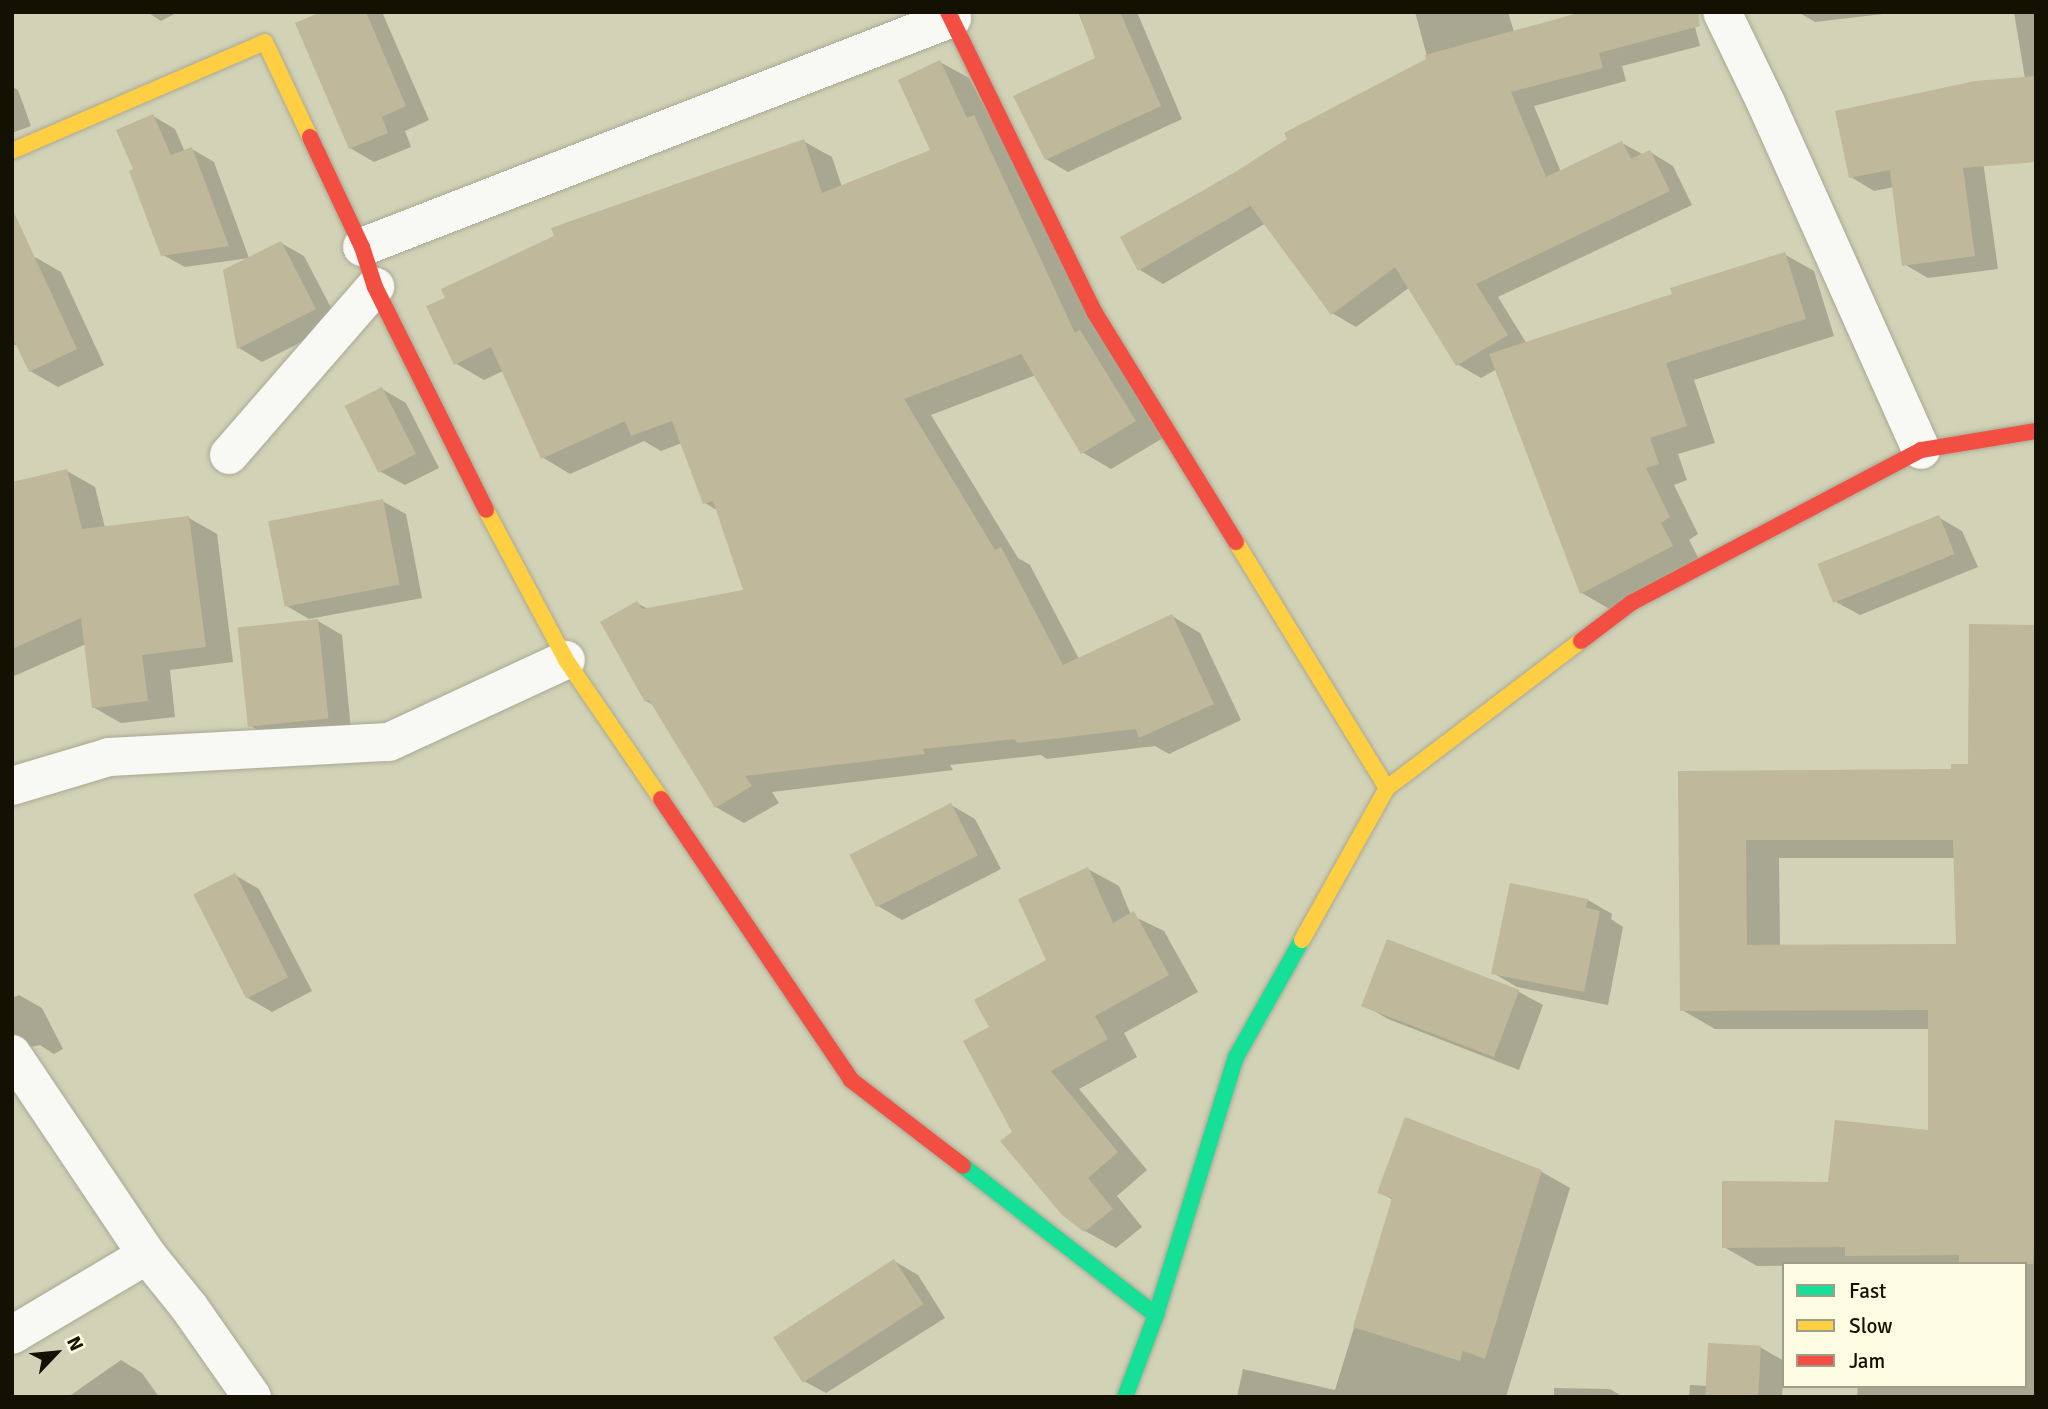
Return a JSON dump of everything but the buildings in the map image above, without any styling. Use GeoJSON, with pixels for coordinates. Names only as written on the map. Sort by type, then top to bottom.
{"type":"FeatureCollection","features":[{"type":"Feature","properties":{"kind":"street"},"geometry":{"type":"LineString","coordinates":[[1722,12],[1766,103],[1921,450]]}},
{"type":"Feature","properties":{"kind":"street"},"geometry":{"type":"LineString","coordinates":[[362,247],[950,15],[1095,313],[1387,788]]}},
{"type":"Feature","properties":{"kind":"street"},"geometry":{"type":"LineString","coordinates":[[12,151],[265,42],[362,247],[375,287],[464,469],[566,660],[851,1080],[1156,1315]]}},
{"type":"Feature","properties":{"kind":"street"},"geometry":{"type":"LineString","coordinates":[[229,455],[375,287]]}},
{"type":"Feature","properties":{"kind":"street"},"geometry":{"type":"LineString","coordinates":[[1125,1397],[1156,1315],[1236,1058],[1387,788],[1631,603],[1921,450],[2036,431]]}},
{"type":"Feature","properties":{"kind":"street"},"geometry":{"type":"LineString","coordinates":[[12,786],[109,757],[390,742],[566,660]]}},
{"type":"Feature","properties":{"kind":"street"},"geometry":{"type":"LineString","coordinates":[[12,1054],[147,1255],[189,1307],[251,1397]]}},
{"type":"Feature","properties":{"kind":"street"},"geometry":{"type":"LineString","coordinates":[[12,1335],[147,1255]]}},
{"type":"Feature","properties":{"kind":"traffic: fast"},"geometry":{"type":"LineString","coordinates":[[1125,1397],[1156,1315],[1236,1057],[1302,940]]}},
{"type":"Feature","properties":{"kind":"traffic: fast"},"geometry":{"type":"LineString","coordinates":[[963,1166],[1156,1315]]}},
{"type":"Feature","properties":{"kind":"traffic: slow"},"geometry":{"type":"LineString","coordinates":[[12,151],[265,42],[310,137]]}},
{"type":"Feature","properties":{"kind":"traffic: slow"},"geometry":{"type":"LineString","coordinates":[[486,510],[566,660],[661,799]]}},
{"type":"Feature","properties":{"kind":"traffic: slow"},"geometry":{"type":"LineString","coordinates":[[1236,542],[1387,788]]}},
{"type":"Feature","properties":{"kind":"traffic: slow"},"geometry":{"type":"LineString","coordinates":[[1302,940],[1387,788],[1581,641]]}},
{"type":"Feature","properties":{"kind":"traffic: jam"},"geometry":{"type":"LineString","coordinates":[[948,12],[1095,313],[1236,542]]}},
{"type":"Feature","properties":{"kind":"traffic: jam"},"geometry":{"type":"LineString","coordinates":[[310,137],[362,247],[375,287],[486,510]]}},
{"type":"Feature","properties":{"kind":"traffic: jam"},"geometry":{"type":"LineString","coordinates":[[1581,641],[1631,603],[1921,450],[2036,431]]}},
{"type":"Feature","properties":{"kind":"traffic: jam"},"geometry":{"type":"LineString","coordinates":[[661,799],[851,1080],[963,1166]]}}]}
